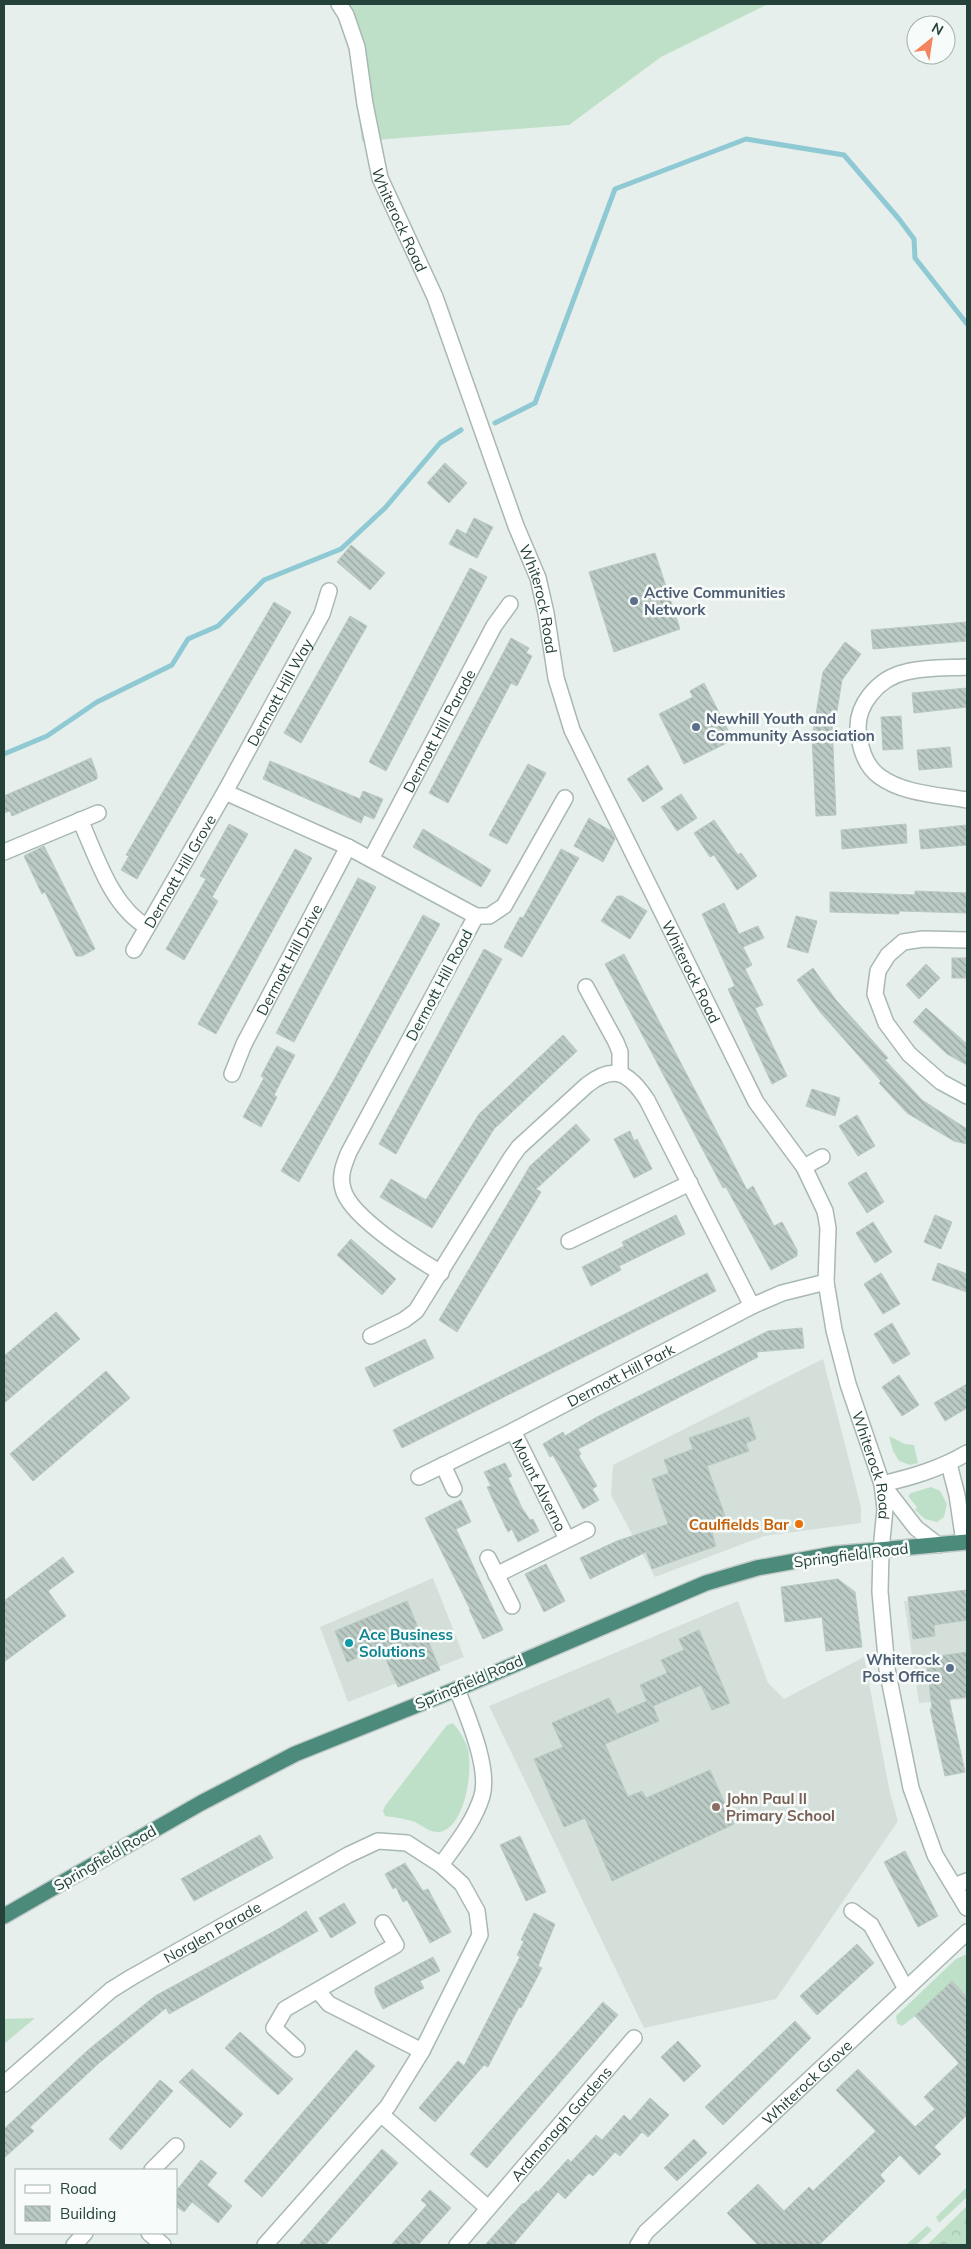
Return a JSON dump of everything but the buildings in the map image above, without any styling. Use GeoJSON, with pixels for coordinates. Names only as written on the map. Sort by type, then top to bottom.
{"type":"FeatureCollection","features":[{"type":"Feature","properties":{"kind":"highway","name":"Springfield Road"},"geometry":{"type":"LineString","coordinates":[[4,1916],[201,1803],[295,1754],[457,1689],[706,1583],[777,1564],[834,1554],[966,1542]]}},
{"type":"Feature","properties":{"kind":"street","name":"Whiterock Road"},"geometry":{"type":"LineString","coordinates":[[339,4],[346,15],[357,47],[365,104],[380,178],[435,297],[516,526],[538,578],[546,613],[556,678],[572,730],[756,1102],[804,1167],[825,1211],[828,1228],[826,1282],[834,1330],[848,1384],[882,1484],[885,1509],[881,1550],[880,1592],[887,1669],[912,1788],[935,1855],[960,1884],[967,1908]]}},
{"type":"Feature","properties":{"kind":"street","name":"Dermott Hill Way"},"geometry":{"type":"LineString","coordinates":[[225,792],[322,614],[329,591]]}},
{"type":"Feature","properties":{"kind":"street","name":"Dermott Hill Parade"},"geometry":{"type":"LineString","coordinates":[[371,859],[494,626],[510,604]]}},
{"type":"Feature","properties":{"kind":"street"},"geometry":{"type":"LineString","coordinates":[[967,667],[906,672],[886,680],[869,695],[860,711],[858,730],[867,762],[878,776],[898,786],[967,800]]}},
{"type":"Feature","properties":{"kind":"street","name":"Dermott Hill Road"},"geometry":{"type":"LineString","coordinates":[[225,792],[371,859],[476,916],[349,1152],[343,1167],[342,1178],[345,1194],[363,1216],[384,1236],[441,1273]]}},
{"type":"Feature","properties":{"kind":"street","name":"Dermott Hill Grove"},"geometry":{"type":"LineString","coordinates":[[134,950],[225,792]]}},
{"type":"Feature","properties":{"kind":"street"},"geometry":{"type":"LineString","coordinates":[[476,916],[489,916],[504,906],[565,798]]}},
{"type":"Feature","properties":{"kind":"street"},"geometry":{"type":"LineString","coordinates":[[4,852],[98,812]]}},
{"type":"Feature","properties":{"kind":"street"},"geometry":{"type":"LineString","coordinates":[[80,820],[116,898],[126,913],[147,927]]}},
{"type":"Feature","properties":{"kind":"street","name":"Dermott Hill Drive"},"geometry":{"type":"LineString","coordinates":[[232,1074],[244,1044],[348,848]]}},
{"type":"Feature","properties":{"kind":"street"},"geometry":{"type":"LineString","coordinates":[[967,940],[923,939],[903,942],[888,956],[878,971],[875,994],[886,1023],[909,1054],[941,1082],[967,1096]]}},
{"type":"Feature","properties":{"kind":"street"},"geometry":{"type":"LineString","coordinates":[[586,987],[620,1052],[620,1074]]}},
{"type":"Feature","properties":{"kind":"street"},"geometry":{"type":"LineString","coordinates":[[371,1336],[411,1316],[441,1273],[502,1171],[519,1147],[597,1077],[605,1073],[620,1074],[631,1080],[642,1092],[752,1306]]}},
{"type":"Feature","properties":{"kind":"street"},"geometry":{"type":"LineString","coordinates":[[804,1167],[822,1157]]}},
{"type":"Feature","properties":{"kind":"street"},"geometry":{"type":"LineString","coordinates":[[569,1241],[690,1183]]}},
{"type":"Feature","properties":{"kind":"street","name":"Dermott Hill Park"},"geometry":{"type":"LineString","coordinates":[[418,1477],[513,1431],[752,1306],[782,1293],[826,1282]]}},
{"type":"Feature","properties":{"kind":"street","name":"Mount Alverno"},"geometry":{"type":"LineString","coordinates":[[513,1431],[567,1539]]}},
{"type":"Feature","properties":{"kind":"street"},"geometry":{"type":"LineString","coordinates":[[938,1545],[916,1528],[882,1484],[926,1473],[949,1464],[967,1453]]}},
{"type":"Feature","properties":{"kind":"street"},"geometry":{"type":"LineString","coordinates":[[949,1464],[966,1542]]}},
{"type":"Feature","properties":{"kind":"street"},"geometry":{"type":"LineString","coordinates":[[442,1465],[454,1489]]}},
{"type":"Feature","properties":{"kind":"street","name":"Mount Alverno"},"geometry":{"type":"LineString","coordinates":[[496,1575],[587,1530]]}},
{"type":"Feature","properties":{"kind":"street"},"geometry":{"type":"LineString","coordinates":[[488,1558],[512,1606]]}},
{"type":"Feature","properties":{"kind":"street"},"geometry":{"type":"LineString","coordinates":[[441,1865],[471,1822],[482,1794],[482,1772],[477,1741],[457,1689]]}},
{"type":"Feature","properties":{"kind":"street","name":"Norglen Parade"},"geometry":{"type":"LineString","coordinates":[[4,2084],[111,1990],[204,1934],[348,1854],[378,1841],[407,1843],[441,1865],[462,1884],[477,1911],[480,1935],[422,2050],[382,2115],[265,2245]]}},
{"type":"Feature","properties":{"kind":"street"},"geometry":{"type":"LineString","coordinates":[[852,1911],[871,1925],[906,1989]]}},
{"type":"Feature","properties":{"kind":"street"},"geometry":{"type":"LineString","coordinates":[[297,2049],[274,2028],[285,2009],[396,1945],[383,1924]]}},
{"type":"Feature","properties":{"kind":"street","name":"Whiterock Grove"},"geometry":{"type":"LineString","coordinates":[[642,2239],[967,1932]]}},
{"type":"Feature","properties":{"kind":"street"},"geometry":{"type":"LineString","coordinates":[[318,1991],[330,2004],[422,2050]]}},
{"type":"Feature","properties":{"kind":"street","name":"Ardmonagh Gardens"},"geometry":{"type":"LineString","coordinates":[[457,2245],[634,2038]]}},
{"type":"Feature","properties":{"kind":"street"},"geometry":{"type":"LineString","coordinates":[[382,2115],[488,2208]]}},
{"type":"Feature","properties":{"kind":"street"},"geometry":{"type":"LineString","coordinates":[[153,2169],[176,2146]]}},
{"type":"Feature","properties":{"kind":"street"},"geometry":{"type":"LineString","coordinates":[[74,2245],[84,2234]]}},
{"type":"Feature","properties":{"kind":"street"},"geometry":{"type":"LineString","coordinates":[[149,2234],[163,2245]]}},
{"type":"Feature","properties":{"kind":"shaded area"},"geometry":{"type":"Polygon","coordinates":[[[823,1359],[861,1507],[861,1523],[764,1536],[655,1577],[611,1495],[613,1465],[823,1359]]]}},
{"type":"Feature","properties":{"kind":"shaded area"},"geometry":{"type":"Polygon","coordinates":[[[433,1578],[464,1657],[348,1702],[320,1627],[433,1578]]]}},
{"type":"Feature","properties":{"kind":"shaded area"},"geometry":{"type":"Polygon","coordinates":[[[967,1592],[967,1699],[919,1703],[904,1601],[967,1592]]]}},
{"type":"Feature","properties":{"kind":"shaded area","name":"John Paul II Primary School"},"geometry":{"type":"Polygon","coordinates":[[[738,1601],[768,1683],[784,1699],[864,1657],[890,1793],[898,1821],[776,1999],[644,2028],[489,1706],[738,1601]]]}},
{"type":"Feature","properties":{"kind":"green space"},"geometry":{"type":"Polygon","coordinates":[[[336,4],[768,4],[661,57],[569,125],[362,141],[346,15],[336,4]]]}},
{"type":"Feature","properties":{"kind":"green space"},"geometry":{"type":"Polygon","coordinates":[[[889,1436],[905,1444],[914,1445],[918,1463],[910,1465],[899,1461],[893,1451],[889,1436]]]}},
{"type":"Feature","properties":{"kind":"green space"},"geometry":{"type":"Polygon","coordinates":[[[931,1487],[940,1491],[947,1504],[944,1517],[937,1522],[925,1519],[915,1510],[917,1507],[908,1496],[911,1493],[931,1487]]]}},
{"type":"Feature","properties":{"kind":"green space"},"geometry":{"type":"Polygon","coordinates":[[[453,1723],[467,1746],[469,1755],[466,1795],[456,1819],[449,1828],[436,1832],[415,1822],[385,1816],[383,1811],[385,1806],[447,1725],[453,1723]]]}},
{"type":"Feature","properties":{"kind":"green space"},"geometry":{"type":"Polygon","coordinates":[[[967,1954],[967,1997],[952,1981],[902,2026],[897,2023],[896,2016],[956,1959],[967,1954]]]}},
{"type":"Feature","properties":{"kind":"green space"},"geometry":{"type":"Polygon","coordinates":[[[35,2018],[4,2044],[4,2019],[35,2018]]]}},
{"type":"Feature","properties":{"kind":"green space"},"geometry":{"type":"Polygon","coordinates":[[[967,2187],[967,2197],[939,2223],[936,2217],[967,2187]]]}},
{"type":"Feature","properties":{"kind":"green space"},"geometry":{"type":"Polygon","coordinates":[[[967,2206],[967,2245],[927,2245],[967,2206]]]}},
{"type":"Feature","properties":{"kind":"green space"},"geometry":{"type":"Polygon","coordinates":[[[927,2226],[932,2230],[916,2245],[906,2245],[927,2226]]]}},
{"type":"Feature","properties":{"kind":"waterway"},"geometry":{"type":"LineString","coordinates":[[495,423],[535,403],[615,189],[746,139],[844,155],[914,239],[915,258],[967,324]]}},
{"type":"Feature","properties":{"kind":"waterway"},"geometry":{"type":"LineString","coordinates":[[4,754],[47,736],[97,702],[172,665],[188,639],[218,626],[264,580],[341,549],[385,508],[440,443],[461,430]]}},
{"type":"Feature","properties":{"kind":"place","name":"Active Communities Network"},"geometry":{"type":"Point","coordinates":[634,601]}},
{"type":"Feature","properties":{"kind":"place","name":"Newhill Youth and Community Association"},"geometry":{"type":"Point","coordinates":[696,727]}},
{"type":"Feature","properties":{"kind":"place","name":"Caulfields Bar"},"geometry":{"type":"Point","coordinates":[799,1524]}},
{"type":"Feature","properties":{"kind":"place","name":"Ace Business Solutions"},"geometry":{"type":"Point","coordinates":[349,1643]}},
{"type":"Feature","properties":{"kind":"place","name":"Whiterock Post Office"},"geometry":{"type":"Point","coordinates":[950,1668]}},
{"type":"Feature","properties":{"kind":"place","name":"John Paul II Primary School"},"geometry":{"type":"Point","coordinates":[716,1807]}}]}
